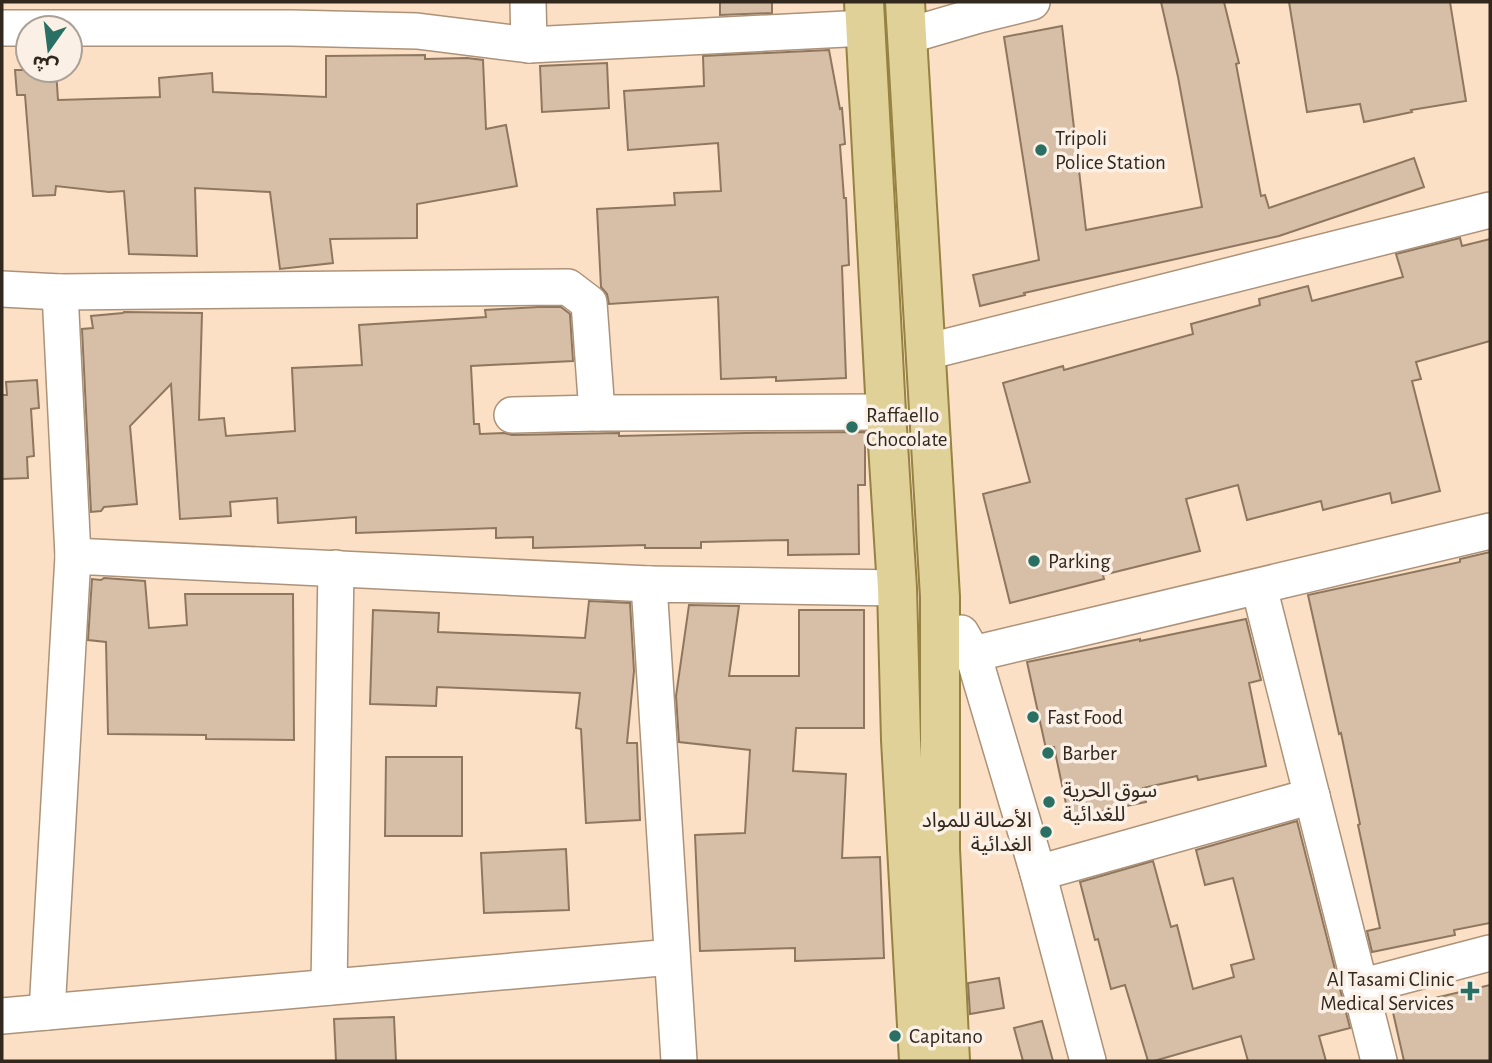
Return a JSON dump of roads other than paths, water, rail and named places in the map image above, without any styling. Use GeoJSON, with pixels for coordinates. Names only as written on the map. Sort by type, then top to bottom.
{"type":"FeatureCollection","features":[{"type":"Feature","properties":{"kind":"main road"},"geometry":{"type":"LineString","coordinates":[[865,15],[897,588],[901,740],[919,1061]]}},
{"type":"Feature","properties":{"kind":"main road"},"geometry":{"type":"LineString","coordinates":[[906,19],[940,597],[940,849],[950,1061]]}},
{"type":"Feature","properties":{"kind":"street"},"geometry":{"type":"LineString","coordinates":[[528,2],[529,45]]}},
{"type":"Feature","properties":{"kind":"street"},"geometry":{"type":"LineString","coordinates":[[906,19],[979,15],[1032,2]]}},
{"type":"Feature","properties":{"kind":"street"},"geometry":{"type":"LineString","coordinates":[[2,27],[292,15],[529,45],[865,15]]}},
{"type":"Feature","properties":{"kind":"street"},"geometry":{"type":"LineString","coordinates":[[926,352],[1490,210]]}},
{"type":"Feature","properties":{"kind":"street"},"geometry":{"type":"LineString","coordinates":[[2,289],[60,292],[568,287],[589,303],[597,413]]}},
{"type":"Feature","properties":{"kind":"street"},"geometry":{"type":"LineString","coordinates":[[47,1012],[73,556],[60,292]]}},
{"type":"Feature","properties":{"kind":"street"},"geometry":{"type":"LineString","coordinates":[[512,415],[886,412]]}},
{"type":"Feature","properties":{"kind":"street"},"geometry":{"type":"LineString","coordinates":[[973,654],[1490,531]]}},
{"type":"Feature","properties":{"kind":"street"},"geometry":{"type":"LineString","coordinates":[[73,556],[649,584],[897,588]]}},
{"type":"Feature","properties":{"kind":"street"},"geometry":{"type":"LineString","coordinates":[[328,987],[335,568]]}},
{"type":"Feature","properties":{"kind":"street"},"geometry":{"type":"LineString","coordinates":[[649,584],[679,1061]]}},
{"type":"Feature","properties":{"kind":"street"},"geometry":{"type":"LineString","coordinates":[[1259,587],[1379,1061]]}},
{"type":"Feature","properties":{"kind":"street"},"geometry":{"type":"LineString","coordinates":[[940,597],[973,654],[1038,873],[1088,1061]]}},
{"type":"Feature","properties":{"kind":"street"},"geometry":{"type":"LineString","coordinates":[[1038,873],[1312,796]]}},
{"type":"Feature","properties":{"kind":"street"},"geometry":{"type":"LineString","coordinates":[[1360,986],[1490,953]]}},
{"type":"Feature","properties":{"kind":"street"},"geometry":{"type":"LineString","coordinates":[[2,1016],[672,957]]}},
{"type":"Feature","properties":{"kind":"place","name":"Tripoli Police Station"},"geometry":{"type":"Point","coordinates":[1041,150]}},
{"type":"Feature","properties":{"kind":"place","name":"Raffaello Chocolate"},"geometry":{"type":"Point","coordinates":[852,427]}},
{"type":"Feature","properties":{"kind":"place","name":"Parking"},"geometry":{"type":"Point","coordinates":[1034,561]}},
{"type":"Feature","properties":{"kind":"place","name":"Fast Food"},"geometry":{"type":"Point","coordinates":[1033,717]}},
{"type":"Feature","properties":{"kind":"place","name":"Barber"},"geometry":{"type":"Point","coordinates":[1048,753]}},
{"type":"Feature","properties":{"kind":"place","name":"سوق الحرية للغدائية"},"geometry":{"type":"Point","coordinates":[1049,802]}},
{"type":"Feature","properties":{"kind":"place","name":"الأصالة للمواد الغدائية"},"geometry":{"type":"Point","coordinates":[1046,832]}},
{"type":"Feature","properties":{"kind":"place","name":"Al Tasami Clinic Medical Services"},"geometry":{"type":"Point","coordinates":[1470,991]}},
{"type":"Feature","properties":{"kind":"place","name":"Capitano"},"geometry":{"type":"Point","coordinates":[895,1036]}}]}
